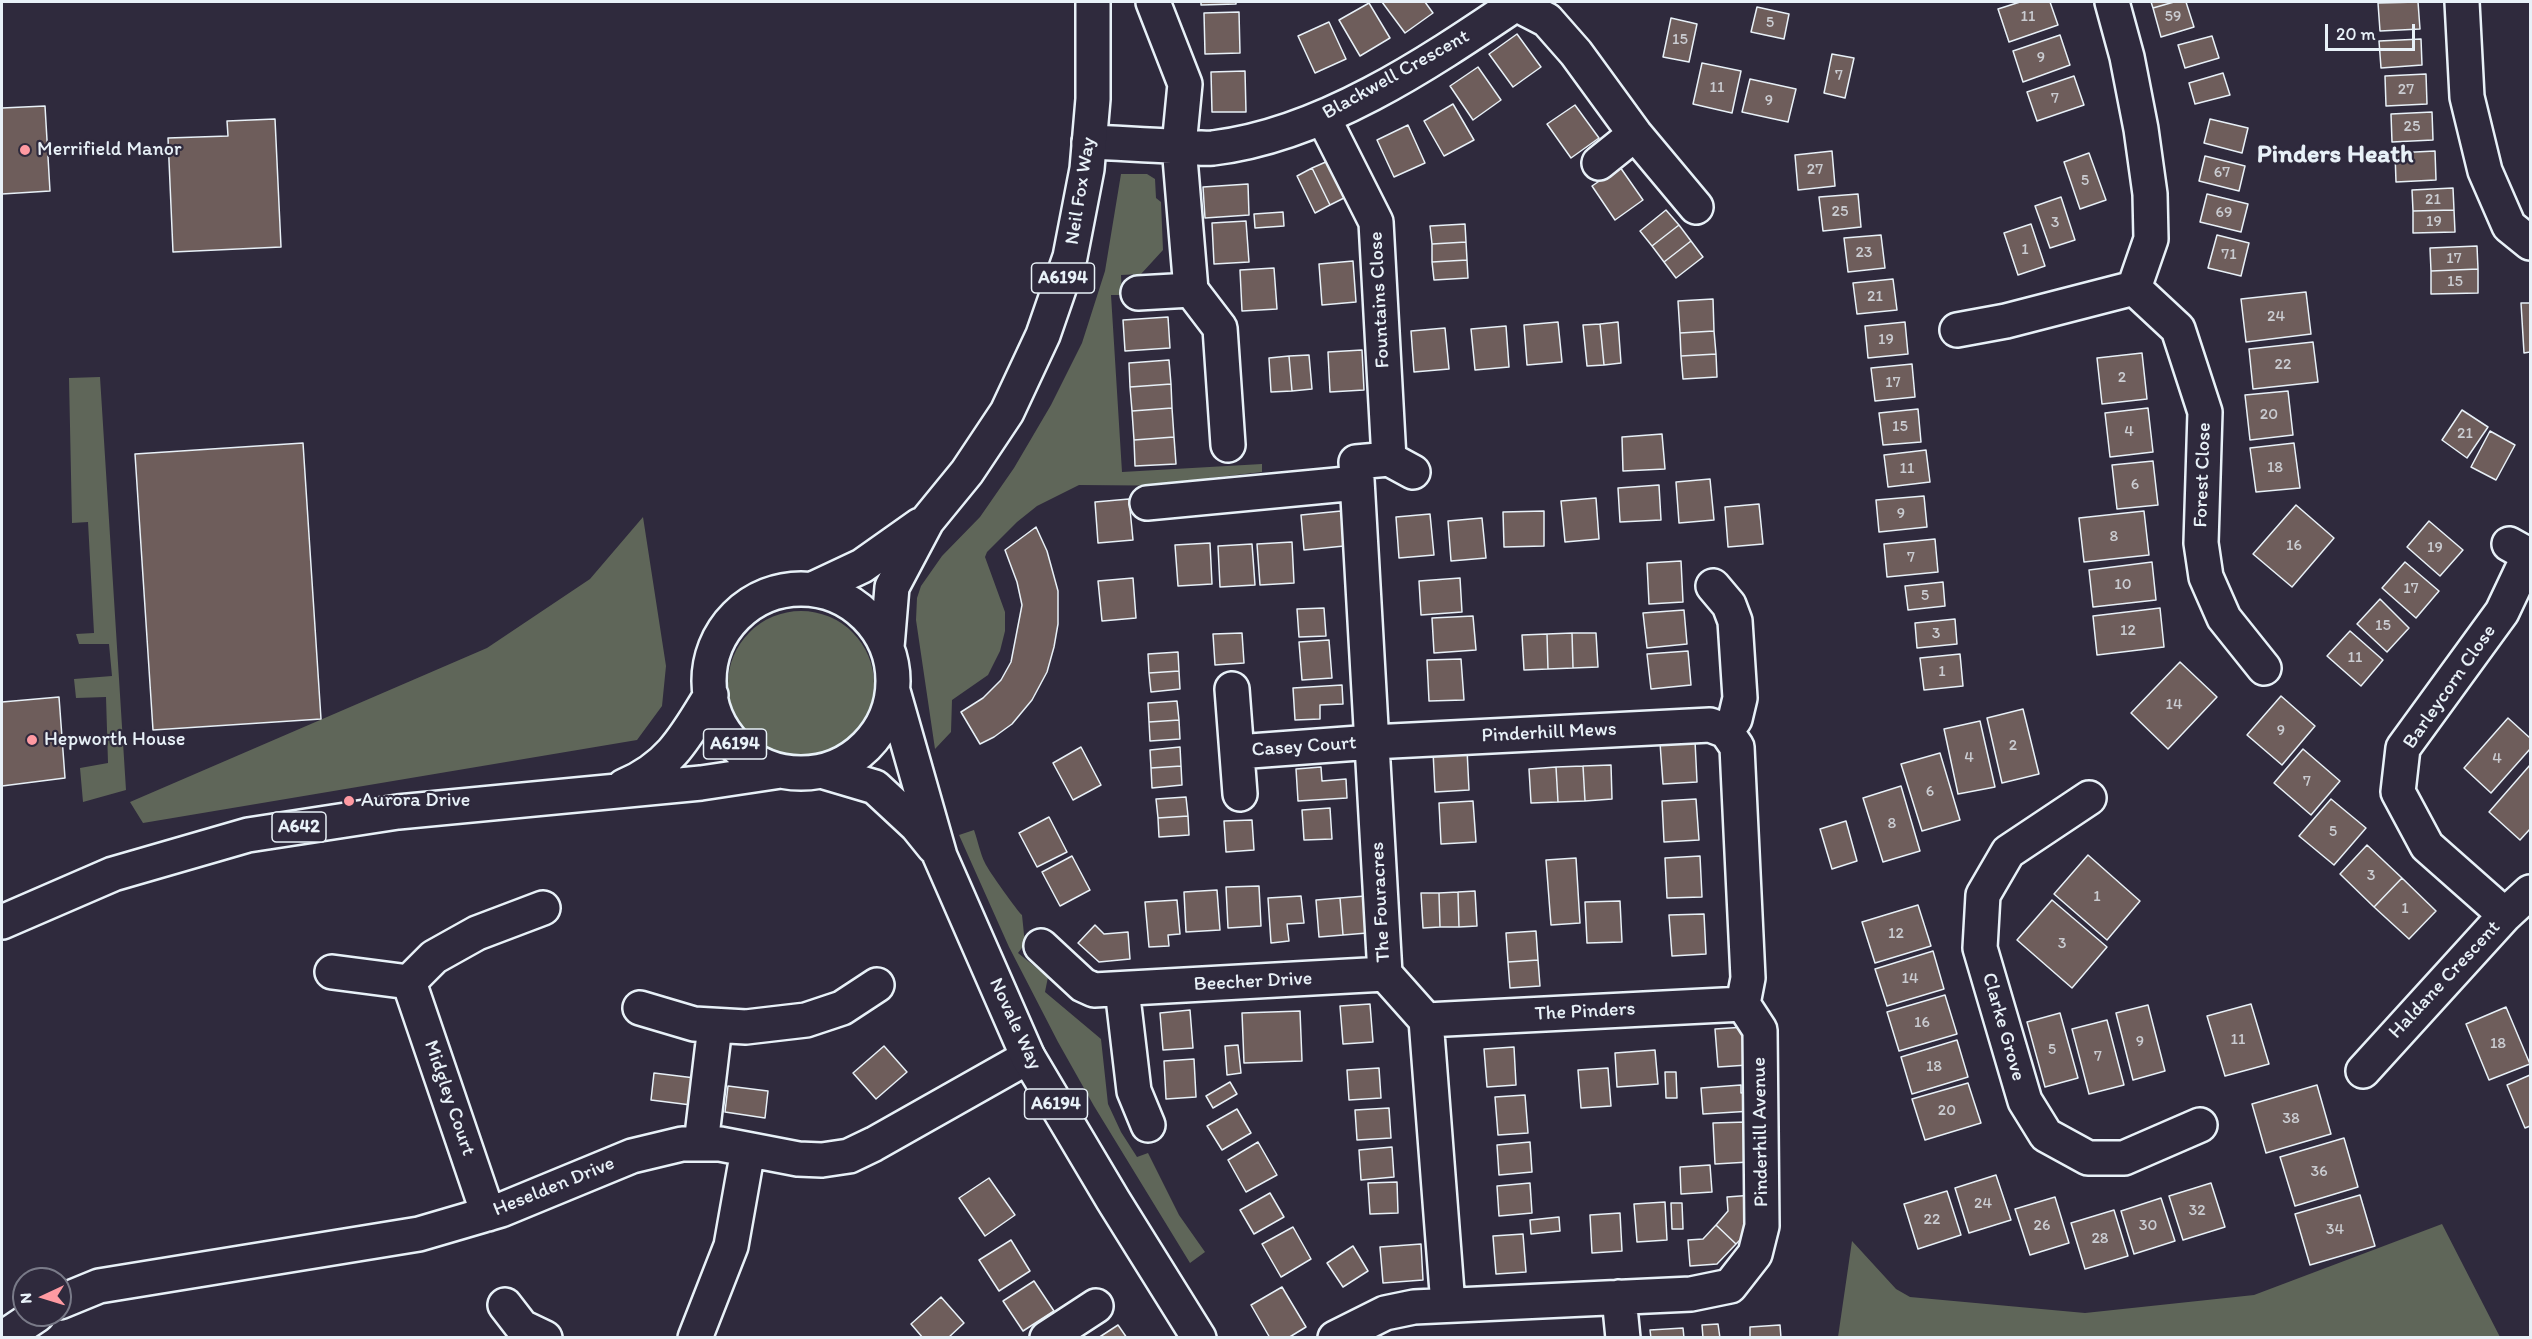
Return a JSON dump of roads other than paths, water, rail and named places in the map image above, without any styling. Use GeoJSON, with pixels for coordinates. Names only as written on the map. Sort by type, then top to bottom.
{"type":"FeatureCollection","features":[{"type":"Feature","properties":{"kind":"street","name":"Neil Fox Way"},"geometry":{"type":"LineString","coordinates":[[886,647],[892,587],[927,521],[967,472],[1007,412],[1043,335],[1070,257],[1087,169],[1093,99],[1093,2]]}},
{"type":"Feature","properties":{"kind":"street"},"geometry":{"type":"LineString","coordinates":[[1152,2],[1185,84],[1179,147],[1191,290],[1220,328],[1228,445]]}},
{"type":"Feature","properties":{"kind":"street"},"geometry":{"type":"LineString","coordinates":[[1957,330],[2006,321],[2134,288],[2151,239],[2150,194],[2141,129],[2127,57],[2112,2]]}},
{"type":"Feature","properties":{"kind":"street"},"geometry":{"type":"LineString","coordinates":[[2462,2],[2468,97],[2485,171],[2509,226],[2530,243]]}},
{"type":"Feature","properties":{"kind":"street","name":"Blackwell Crescent"},"geometry":{"type":"LineString","coordinates":[[1089,142],[1211,148],[1247,141],[1323,117],[1409,73],[1516,3]]}},
{"type":"Feature","properties":{"kind":"street"},"geometry":{"type":"LineString","coordinates":[[1516,3],[1547,20],[1576,53],[1635,134],[1696,207]]}},
{"type":"Feature","properties":{"kind":"street","name":"Fountains Close"},"geometry":{"type":"LineString","coordinates":[[1323,117],[1376,222],[1401,465]]}},
{"type":"Feature","properties":{"kind":"street"},"geometry":{"type":"LineString","coordinates":[[1599,163],[1635,134]]}},
{"type":"Feature","properties":{"kind":"street","name":"Forest Close"},"geometry":{"type":"LineString","coordinates":[[2134,288],[2178,329],[2205,412],[2201,543],[2206,577],[2224,618],[2264,668]]}},
{"type":"Feature","properties":{"kind":"street"},"geometry":{"type":"LineString","coordinates":[[1138,293],[1191,290]]}},
{"type":"Feature","properties":{"kind":"street","name":"The Fouracres"},"geometry":{"type":"LineString","coordinates":[[1401,465],[1356,462],[1385,974],[1426,1020]]}},
{"type":"Feature","properties":{"kind":"street"},"geometry":{"type":"LineString","coordinates":[[1148,503],[1357,483]]}},
{"type":"Feature","properties":{"kind":"street","name":"Neil Fox Way"},"geometry":{"type":"LineString","coordinates":[[813,589],[862,566],[927,521]]}},
{"type":"Feature","properties":{"kind":"street","name":"Barleycorn Close"},"geometry":{"type":"LineString","coordinates":[[2505,915],[2427,846],[2398,792],[2403,748],[2502,612],[2529,555],[2509,544]]}},
{"type":"Feature","properties":{"kind":"street"},"geometry":{"type":"LineString","coordinates":[[1713,586],[1729,605],[1735,621],[1740,698],[1735,719],[1726,730],[1737,747],[1748,978],[1743,1004]]}},
{"type":"Feature","properties":{"kind":"street","name":"A6194"},"geometry":{"type":"LineString","coordinates":[[813,589],[843,599],[861,611],[876,628],[886,647],[893,677],[893,691],[889,708],[875,736],[853,757],[839,766],[820,771],[794,773],[781,771],[745,754],[729,737],[717,717],[711,695],[711,670],[718,643],[728,625],[742,611],[762,598],[779,592],[813,589]]}},
{"type":"Feature","properties":{"kind":"street","name":"Casey Court"},"geometry":{"type":"LineString","coordinates":[[1232,688],[1239,794]]}},
{"type":"Feature","properties":{"kind":"street","name":"Novale Way"},"geometry":{"type":"LineString","coordinates":[[893,691],[940,856],[1028,1057],[1199,1338]]}},
{"type":"Feature","properties":{"kind":"street","name":"A642"},"geometry":{"type":"LineString","coordinates":[[611,791],[640,779],[664,763],[679,747],[711,695]]}},
{"type":"Feature","properties":{"kind":"street","name":"Pinderhill Mews"},"geometry":{"type":"LineString","coordinates":[[1372,742],[1710,725],[1726,730]]}},
{"type":"Feature","properties":{"kind":"street","name":"Casey Court"},"geometry":{"type":"LineString","coordinates":[[1237,752],[1372,742]]}},
{"type":"Feature","properties":{"kind":"street","name":"A642"},"geometry":{"type":"LineString","coordinates":[[2,922],[113,874],[248,834],[398,812],[701,783],[781,771]]}},
{"type":"Feature","properties":{"kind":"street","name":"Novale Way"},"geometry":{"type":"LineString","coordinates":[[820,771],[875,787],[916,826],[940,856]]}},
{"type":"Feature","properties":{"kind":"street","name":"Clarke Grove"},"geometry":{"type":"LineString","coordinates":[[2089,798],[2008,852],[1983,895],[1980,948],[2025,1101],[2046,1135],[2088,1158],[2124,1158],[2200,1125]]}},
{"type":"Feature","properties":{"kind":"street","name":"Haldane Crescent"},"geometry":{"type":"LineString","coordinates":[[2363,1071],[2505,915],[2530,892]]}},
{"type":"Feature","properties":{"kind":"street"},"geometry":{"type":"LineString","coordinates":[[332,972],[409,982],[435,957],[477,933],[543,909]]}},
{"type":"Feature","properties":{"kind":"street","name":"Beecher Drive"},"geometry":{"type":"LineString","coordinates":[[1041,946],[1083,985],[1094,990],[1385,974]]}},
{"type":"Feature","properties":{"kind":"street","name":"Midgley Court"},"geometry":{"type":"LineString","coordinates":[[409,982],[488,1214]]}},
{"type":"Feature","properties":{"kind":"street"},"geometry":{"type":"LineString","coordinates":[[640,1008],[694,1024],[746,1027],[806,1020],[842,1008],[877,985]]}},
{"type":"Feature","properties":{"kind":"street"},"geometry":{"type":"LineString","coordinates":[[1122,989],[1134,1091],[1148,1125]]}},
{"type":"Feature","properties":{"kind":"street","name":"The Pinders"},"geometry":{"type":"LineString","coordinates":[[1426,1020],[1743,1004]]}},
{"type":"Feature","properties":{"kind":"street","name":"Pinderhill Avenue"},"geometry":{"type":"LineString","coordinates":[[1335,1338],[1385,1313],[1414,1307],[1691,1294],[1730,1286],[1755,1254],[1762,1226],[1760,1030],[1743,1004]]}},
{"type":"Feature","properties":{"kind":"street"},"geometry":{"type":"LineString","coordinates":[[1426,1020],[1448,1305]]}},
{"type":"Feature","properties":{"kind":"street"},"geometry":{"type":"LineString","coordinates":[[701,1144],[715,1026]]}},
{"type":"Feature","properties":{"kind":"street","name":"Heselden Drive"},"geometry":{"type":"LineString","coordinates":[[72,1297],[99,1286],[429,1232],[488,1214],[632,1156],[682,1144],[720,1143],[798,1159],[822,1160],[849,1156],[1028,1057]]}},
{"type":"Feature","properties":{"kind":"street"},"geometry":{"type":"LineString","coordinates":[[695,1338],[731,1246],[748,1149]]}},
{"type":"Feature","properties":{"kind":"street"},"geometry":{"type":"LineString","coordinates":[[1619,1297],[1623,1338]]}},
{"type":"Feature","properties":{"kind":"street"},"geometry":{"type":"LineString","coordinates":[[505,1305],[531,1335]]}},
{"type":"Feature","properties":{"kind":"street"},"geometry":{"type":"LineString","coordinates":[[1047,1338],[1096,1306]]}},
{"type":"Feature","properties":{"kind":"street"},"geometry":{"type":"LineString","coordinates":[[3,1338],[19,1327]]}},
{"type":"Feature","properties":{"kind":"place","name":"Merrifield Manor"},"geometry":{"type":"Point","coordinates":[25,150]}},
{"type":"Feature","properties":{"kind":"place","name":"Hepworth House"},"geometry":{"type":"Point","coordinates":[32,740]}},
{"type":"Feature","properties":{"kind":"place","name":"Aurora Drive"},"geometry":{"type":"Point","coordinates":[349,801]}},
{"type":"Feature","properties":{"kind":"district","name":"Pinders Heath"},"geometry":{"type":"Point","coordinates":[2335,155]}}]}
